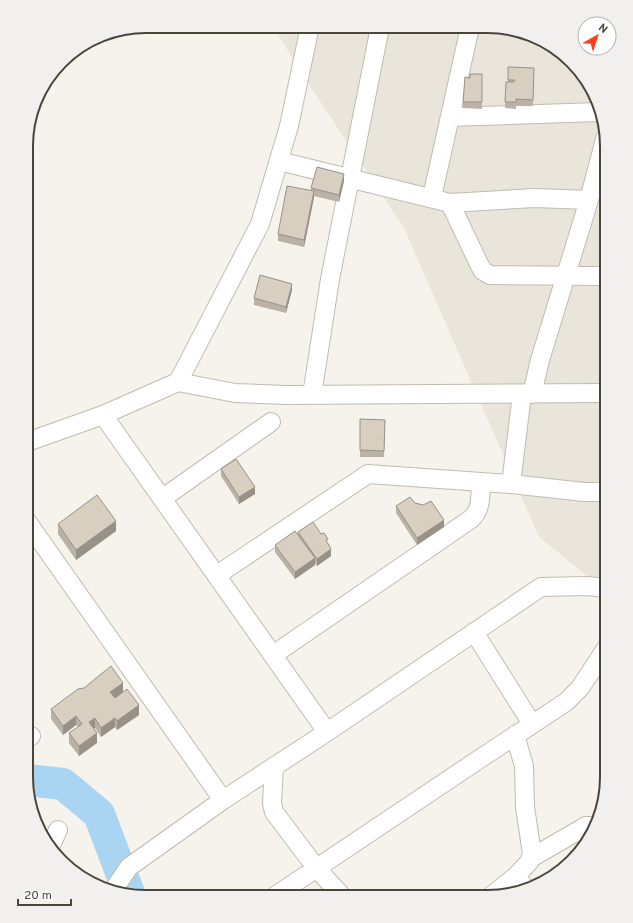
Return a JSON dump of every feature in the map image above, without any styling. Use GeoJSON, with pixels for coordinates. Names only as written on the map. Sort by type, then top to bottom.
{"type":"FeatureCollection","features":[{"type":"Feature","properties":{"kind":"street"},"geometry":{"type":"LineString","coordinates":[[178,382],[260,224],[289,126],[309,33]]}},
{"type":"Feature","properties":{"kind":"street"},"geometry":{"type":"LineString","coordinates":[[312,395],[330,279],[379,33]]}},
{"type":"Feature","properties":{"kind":"street"},"geometry":{"type":"LineString","coordinates":[[432,197],[469,33]]}},
{"type":"Feature","properties":{"kind":"street"},"geometry":{"type":"LineString","coordinates":[[450,117],[595,112]]}},
{"type":"Feature","properties":{"kind":"street"},"geometry":{"type":"LineString","coordinates":[[279,161],[432,197],[450,203],[534,198],[589,200]]}},
{"type":"Feature","properties":{"kind":"street"},"geometry":{"type":"LineString","coordinates":[[511,484],[527,394],[540,360],[589,200],[600,182]]}},
{"type":"Feature","properties":{"kind":"street"},"geometry":{"type":"LineString","coordinates":[[450,203],[483,271],[490,275],[600,276]]}},
{"type":"Feature","properties":{"kind":"street"},"geometry":{"type":"LineString","coordinates":[[33,440],[103,414],[178,382],[235,393],[312,395],[600,393]]}},
{"type":"Feature","properties":{"kind":"street"},"geometry":{"type":"LineString","coordinates":[[103,414],[327,732]]}},
{"type":"Feature","properties":{"kind":"street"},"geometry":{"type":"LineString","coordinates":[[163,498],[271,422]]}},
{"type":"Feature","properties":{"kind":"street"},"geometry":{"type":"LineString","coordinates":[[217,576],[368,474],[511,484],[584,492],[600,492]]}},
{"type":"Feature","properties":{"kind":"street"},"geometry":{"type":"LineString","coordinates":[[273,655],[471,519],[480,507],[481,482]]}},
{"type":"Feature","properties":{"kind":"street"},"geometry":{"type":"LineString","coordinates":[[33,530],[223,800]]}},
{"type":"Feature","properties":{"kind":"street"},"geometry":{"type":"LineString","coordinates":[[116,886],[129,867],[223,800],[327,732],[541,587],[587,586],[600,587]]}},
{"type":"Feature","properties":{"kind":"street"},"geometry":{"type":"LineString","coordinates":[[474,632],[532,724]]}},
{"type":"Feature","properties":{"kind":"street"},"geometry":{"type":"LineString","coordinates":[[284,890],[566,702],[580,688],[600,659]]}},
{"type":"Feature","properties":{"kind":"street"},"geometry":{"type":"LineString","coordinates":[[509,887],[520,882],[531,858],[524,807],[523,756],[515,735]]}},
{"type":"Feature","properties":{"kind":"street"},"geometry":{"type":"LineString","coordinates":[[274,766],[272,803],[274,812],[317,869],[336,890]]}},
{"type":"Feature","properties":{"kind":"street"},"geometry":{"type":"LineString","coordinates":[[531,858],[588,826]]}},
{"type":"Feature","properties":{"kind":"shaded area"},"geometry":{"type":"Polygon","coordinates":[[[277,33],[487,33],[516,37],[543,48],[556,56],[567,66],[577,77],[585,90],[596,117],[600,146],[600,586],[539,537],[404,228],[302,74],[277,33]]]}},
{"type":"Feature","properties":{"kind":"building"},"geometry":{"type":"Polygon","coordinates":[[[508,67],[534,68],[533,100],[516,99],[516,102],[505,102],[506,82],[514,82],[515,80],[508,80],[508,67]]]}},
{"type":"Feature","properties":{"kind":"building"},"geometry":{"type":"Polygon","coordinates":[[[470,74],[482,74],[482,102],[463,102],[465,77],[470,78],[470,74]]]}},
{"type":"Feature","properties":{"kind":"building"},"geometry":{"type":"Polygon","coordinates":[[[317,167],[344,174],[339,195],[311,188],[317,167]]]}},
{"type":"Feature","properties":{"kind":"building"},"geometry":{"type":"Polygon","coordinates":[[[287,186],[314,191],[304,240],[278,234],[287,186]]]}},
{"type":"Feature","properties":{"kind":"building"},"geometry":{"type":"Polygon","coordinates":[[[260,275],[292,284],[286,307],[254,298],[260,275]]]}},
{"type":"Feature","properties":{"kind":"building"},"geometry":{"type":"Polygon","coordinates":[[[360,419],[385,420],[384,451],[360,450],[360,419]]]}},
{"type":"Feature","properties":{"kind":"building"},"geometry":{"type":"Polygon","coordinates":[[[236,459],[255,487],[239,497],[221,469],[236,459]]]}},
{"type":"Feature","properties":{"kind":"building"},"geometry":{"type":"Polygon","coordinates":[[[97,495],[116,521],[76,550],[58,524],[97,495]]]}},
{"type":"Feature","properties":{"kind":"building"},"geometry":{"type":"Polygon","coordinates":[[[410,497],[415,503],[423,505],[431,501],[444,520],[417,538],[396,506],[410,497]]]}},
{"type":"Feature","properties":{"kind":"building"},"geometry":{"type":"Polygon","coordinates":[[[313,522],[321,534],[324,533],[328,539],[326,540],[331,549],[317,559],[298,532],[313,522]]]}},
{"type":"Feature","properties":{"kind":"building"},"geometry":{"type":"Polygon","coordinates":[[[295,531],[315,558],[295,572],[275,545],[295,531]]]}},
{"type":"Feature","properties":{"kind":"building"},"geometry":{"type":"Polygon","coordinates":[[[111,666],[123,683],[110,692],[115,698],[127,689],[139,705],[117,721],[115,718],[101,728],[95,718],[89,722],[97,733],[79,746],[69,733],[82,724],[76,716],[63,726],[51,709],[78,689],[84,688],[111,666]]]}},
{"type":"Feature","properties":{"kind":"waterway"},"geometry":{"type":"LineString","coordinates":[[33,781],[63,784],[99,814],[127,888]]}}]}
